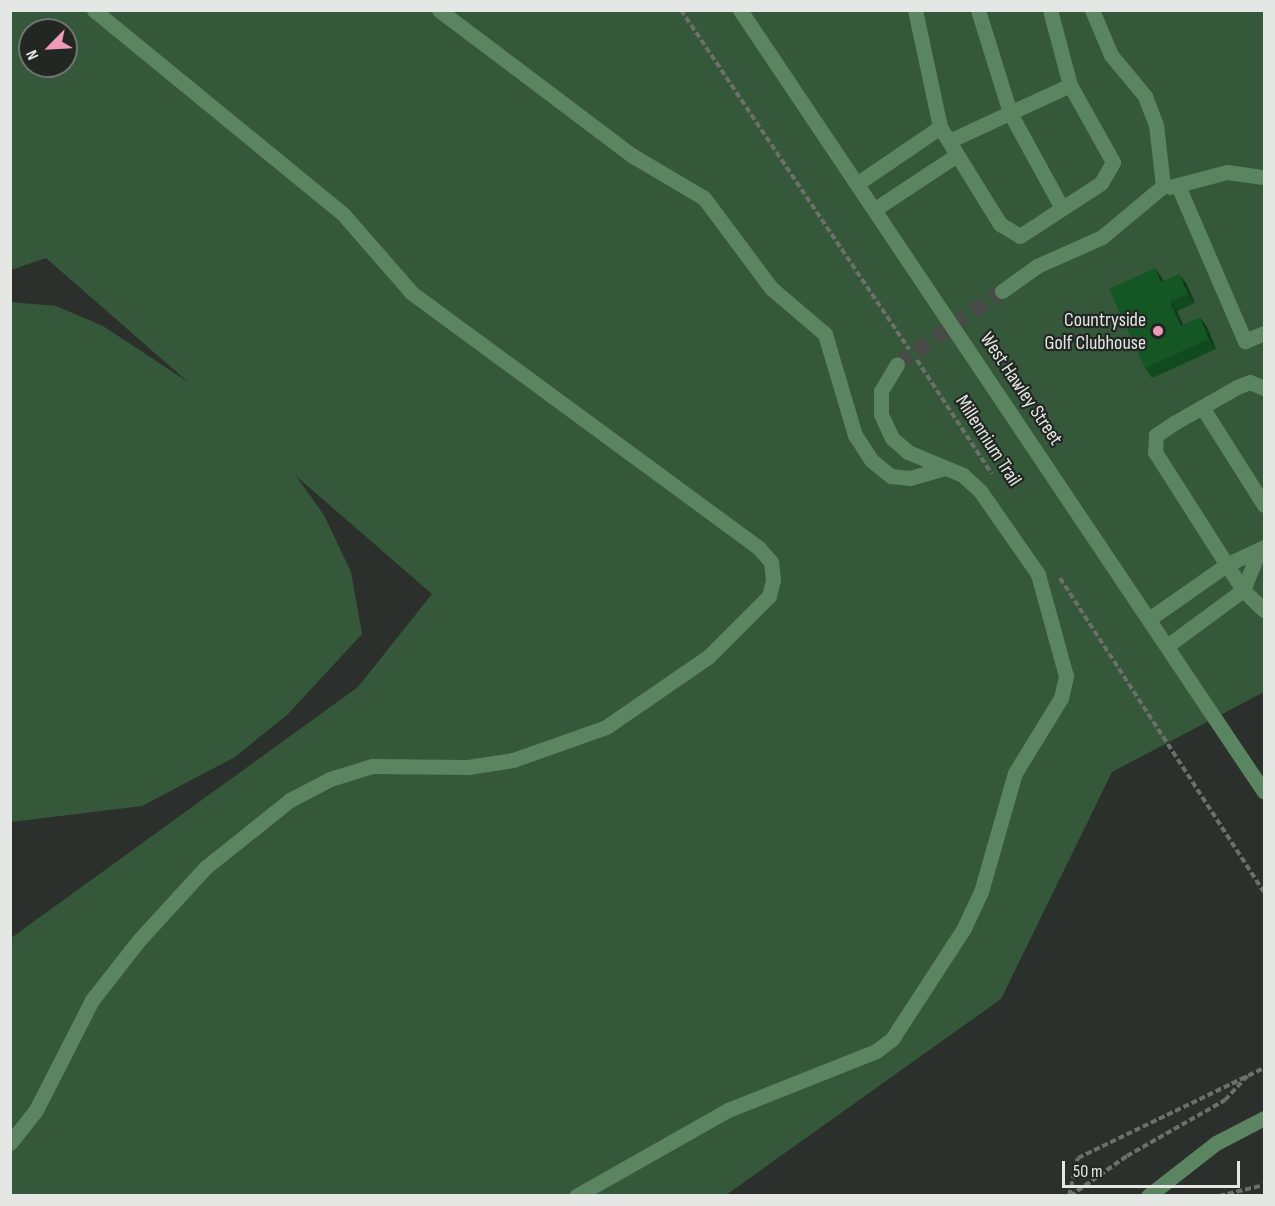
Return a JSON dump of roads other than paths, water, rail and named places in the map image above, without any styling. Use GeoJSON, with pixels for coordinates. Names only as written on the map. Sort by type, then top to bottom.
{"type":"FeatureCollection","features":[{"type":"Feature","properties":{"kind":"street"},"geometry":{"type":"LineString","coordinates":[[10,1143],[36,1110],[92,1000],[139,940],[206,867],[290,800],[330,779],[372,766],[468,767],[513,760],[606,727],[708,657],[769,596],[773,580],[771,562],[759,548],[411,292],[342,214],[94,10]]}},
{"type":"Feature","properties":{"kind":"street"},"geometry":{"type":"LineString","coordinates":[[439,10],[633,156],[704,198],[771,288],[825,334],[855,435],[871,459],[891,476],[910,478],[944,468]]}},
{"type":"Feature","properties":{"kind":"street","name":"West Hawley Street"},"geometry":{"type":"LineString","coordinates":[[740,10],[1264,792]]}},
{"type":"Feature","properties":{"kind":"street"},"geometry":{"type":"LineString","coordinates":[[915,10],[940,127],[1000,224],[1020,236],[1101,183],[1113,162],[1070,85],[1050,10]]}},
{"type":"Feature","properties":{"kind":"street"},"geometry":{"type":"LineString","coordinates":[[978,10],[1010,113],[1062,208]]}},
{"type":"Feature","properties":{"kind":"street"},"geometry":{"type":"LineString","coordinates":[[1092,10],[1111,55],[1145,96],[1156,125],[1171,187],[1245,341],[1264,333]]}},
{"type":"Feature","properties":{"kind":"street"},"geometry":{"type":"LineString","coordinates":[[875,209],[953,148],[1010,113],[1070,85]]}},
{"type":"Feature","properties":{"kind":"street"},"geometry":{"type":"LineString","coordinates":[[858,183],[940,127]]}},
{"type":"Feature","properties":{"kind":"street"},"geometry":{"type":"LineString","coordinates":[[1002,291],[1037,266],[1102,237],[1171,187],[1227,172],[1264,177]]}},
{"type":"Feature","properties":{"kind":"street"},"geometry":{"type":"LineString","coordinates":[[576,1196],[728,1110],[876,1051],[892,1039],[964,928],[981,892],[1015,772],[1061,698],[1066,676],[1050,600],[1038,574],[980,491],[963,476],[944,468],[892,438],[881,414],[881,391],[897,364]]}},
{"type":"Feature","properties":{"kind":"street"},"geometry":{"type":"LineString","coordinates":[[1264,388],[1250,382],[1202,407],[1156,435],[1155,452],[1226,565],[1244,590],[1264,610]]}},
{"type":"Feature","properties":{"kind":"street"},"geometry":{"type":"LineString","coordinates":[[1202,407],[1264,505]]}},
{"type":"Feature","properties":{"kind":"street"},"geometry":{"type":"LineString","coordinates":[[1149,619],[1226,565],[1262,549]]}},
{"type":"Feature","properties":{"kind":"street"},"geometry":{"type":"LineString","coordinates":[[1167,646],[1244,590],[1262,549]]}},
{"type":"Feature","properties":{"kind":"street"},"geometry":{"type":"LineString","coordinates":[[1148,1196],[1216,1143],[1264,1118]]}},
{"type":"Feature","properties":{"kind":"tunnel"},"geometry":{"type":"LineString","coordinates":[[897,364],[1002,291]]}},
{"type":"Feature","properties":{"kind":"place","name":"Countryside Golf Clubhouse"},"geometry":{"type":"Point","coordinates":[1158,331]}}]}
